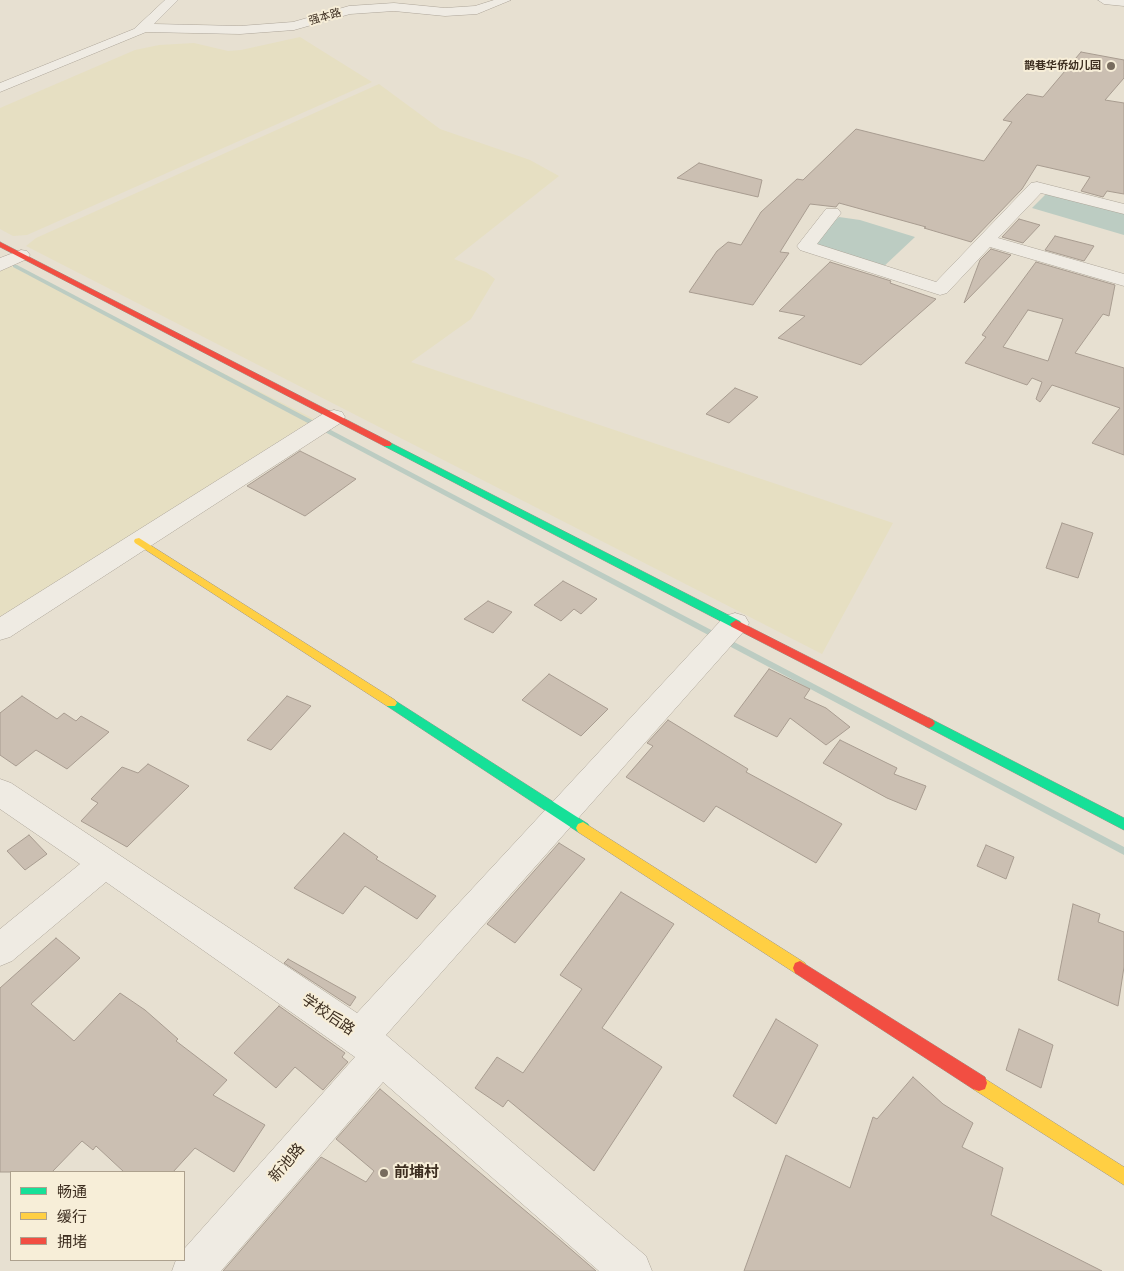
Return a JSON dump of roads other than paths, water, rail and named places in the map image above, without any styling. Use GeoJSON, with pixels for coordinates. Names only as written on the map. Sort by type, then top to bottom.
{"type":"FeatureCollection","features":[{"type":"Feature","properties":{"kind":"street"},"geometry":{"type":"LineString","coordinates":[[0,88],[125,38],[144,28],[172,0]]}},
{"type":"Feature","properties":{"kind":"street","name":"强本路"},"geometry":{"type":"LineString","coordinates":[[144,28],[240,30],[285,26],[349,10],[394,7],[445,12],[477,10],[505,0]]}},
{"type":"Feature","properties":{"kind":"street"},"geometry":{"type":"LineString","coordinates":[[1104,0],[1124,2]]}},
{"type":"Feature","properties":{"kind":"street"},"geometry":{"type":"LineString","coordinates":[[832,213],[806,246],[940,289],[1037,187],[1124,208]]}},
{"type":"Feature","properties":{"kind":"street"},"geometry":{"type":"LineString","coordinates":[[986,240],[1124,280]]}},
{"type":"Feature","properties":{"kind":"street"},"geometry":{"type":"LineString","coordinates":[[0,244],[324,423],[726,634],[1124,824]]}},
{"type":"Feature","properties":{"kind":"street"},"geometry":{"type":"LineString","coordinates":[[0,265],[21,255]]}},
{"type":"Feature","properties":{"kind":"street"},"geometry":{"type":"LineString","coordinates":[[0,630],[324,423]]}},
{"type":"Feature","properties":{"kind":"street"},"geometry":{"type":"LineString","coordinates":[[139,541],[1124,1177]]}},
{"type":"Feature","properties":{"kind":"street","name":"新池路"},"geometry":{"type":"LineString","coordinates":[[193,1271],[370,1046],[562,814],[726,634]]}},
{"type":"Feature","properties":{"kind":"street","name":"学校后路"},"geometry":{"type":"LineString","coordinates":[[6,805],[105,863],[370,1046],[631,1271]]}},
{"type":"Feature","properties":{"kind":"street"},"geometry":{"type":"LineString","coordinates":[[0,950],[105,863]]}},
{"type":"Feature","properties":{"kind":"waterway"},"geometry":{"type":"LineString","coordinates":[[15,266],[1124,851]]}},
{"type":"Feature","properties":{"kind":"place","name":"鹊巷华侨幼儿园"},"geometry":{"type":"Point","coordinates":[1111,66]}},
{"type":"Feature","properties":{"kind":"place","name":"前埔村"},"geometry":{"type":"Point","coordinates":[384,1173]}}]}
